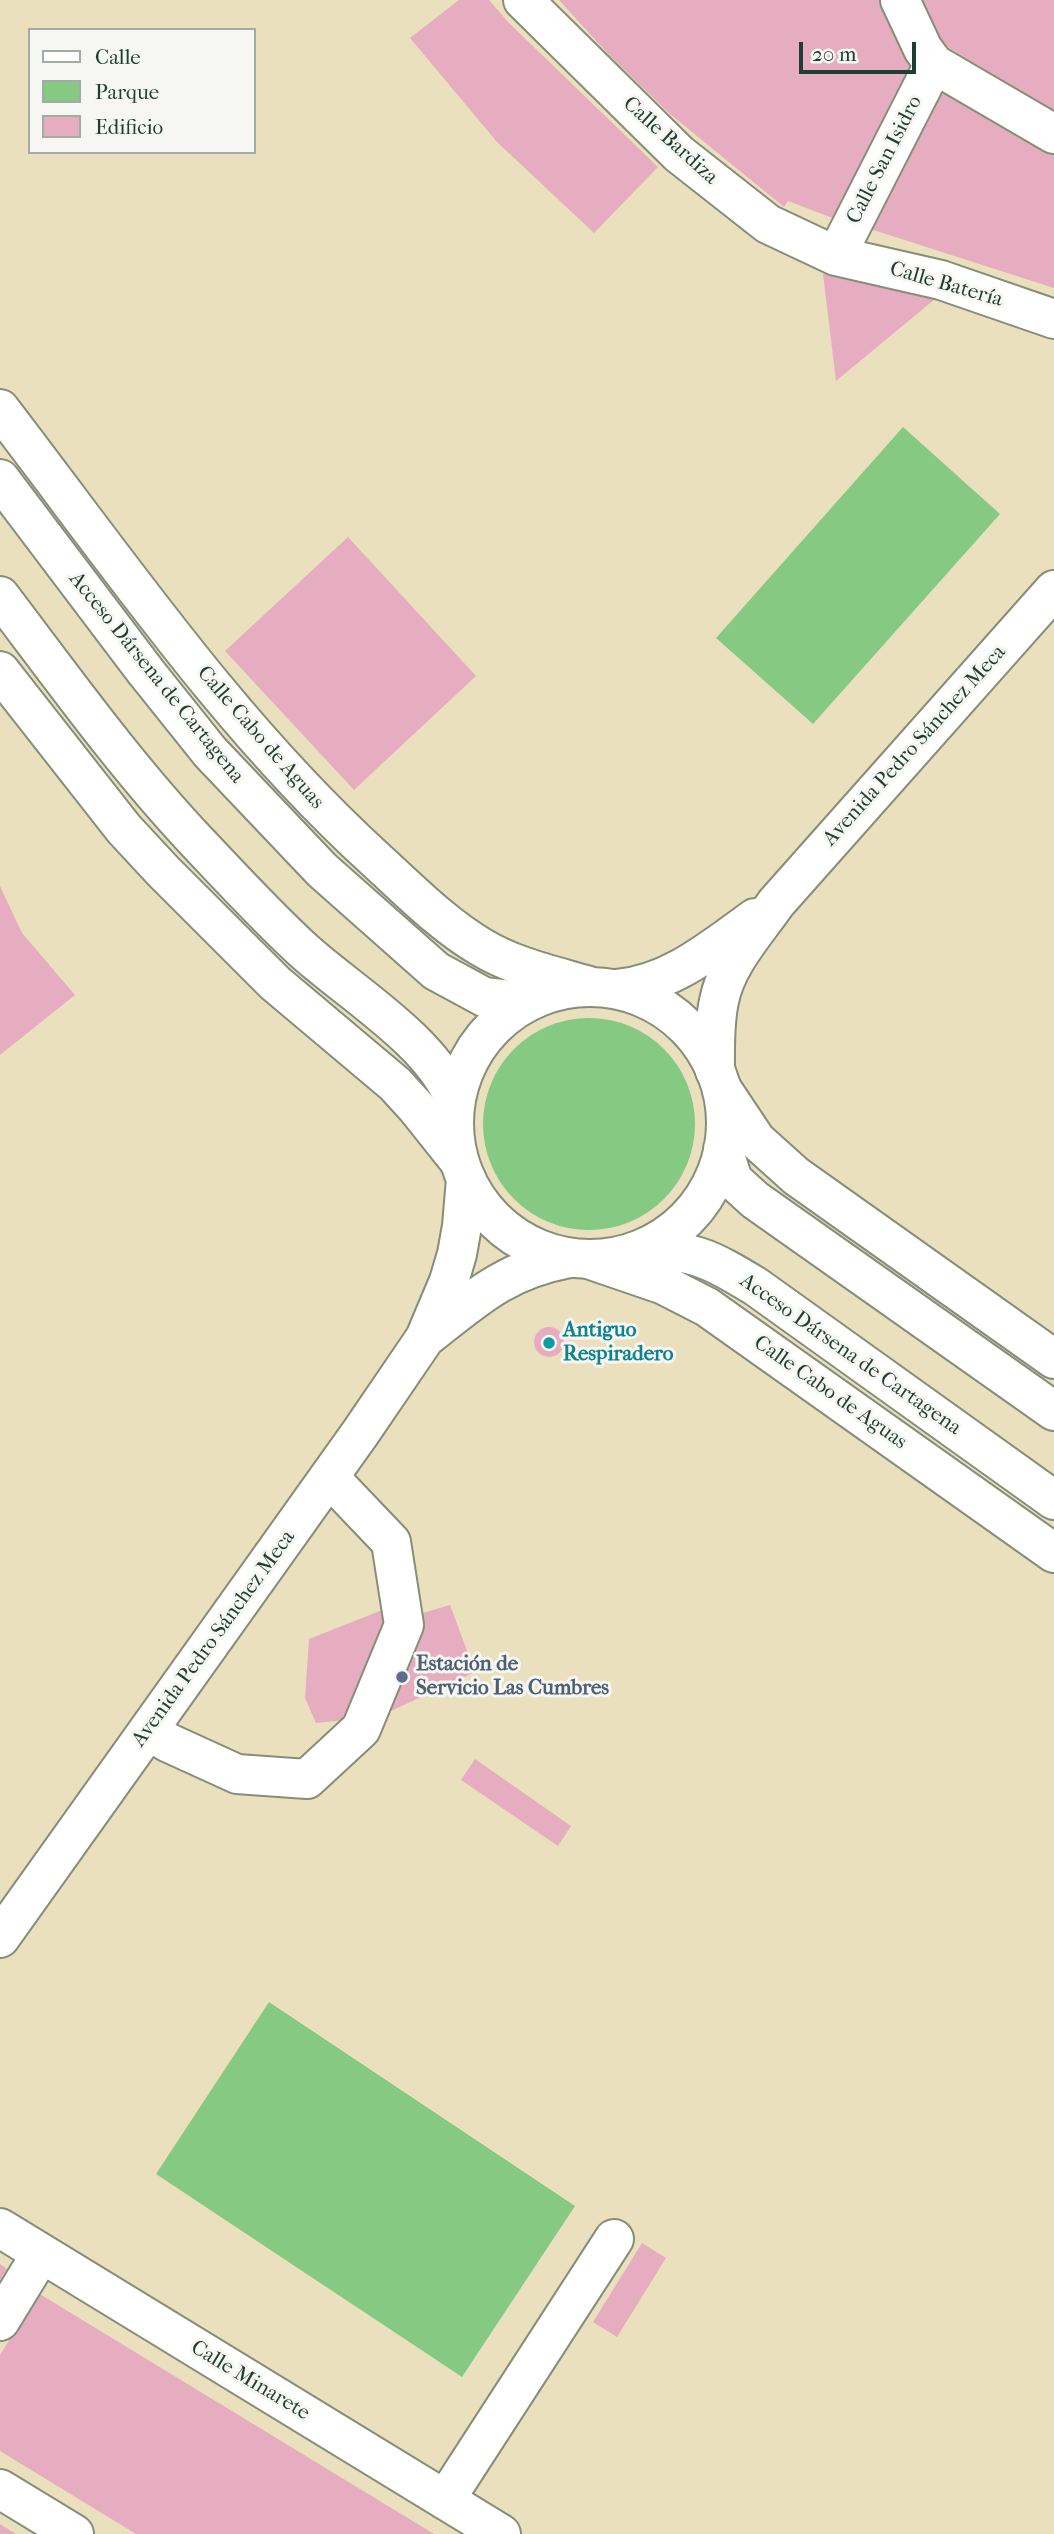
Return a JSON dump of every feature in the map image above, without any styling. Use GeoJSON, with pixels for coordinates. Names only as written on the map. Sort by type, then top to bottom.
{"type":"FeatureCollection","features":[{"type":"Feature","properties":{"kind":"main road"},"geometry":{"type":"LineString","coordinates":[[900,0],[923,49],[934,64],[1054,134]]}},
{"type":"Feature","properties":{"kind":"main road","name":"Calle Bardiza"},"geometry":{"type":"LineString","coordinates":[[526,1],[679,154],[768,224],[836,256]]}},
{"type":"Feature","properties":{"kind":"main road","name":"Calle San Isidro"},"geometry":{"type":"LineString","coordinates":[[836,256],[934,64]]}},
{"type":"Feature","properties":{"kind":"main road","name":"Calle Batería"},"geometry":{"type":"LineString","coordinates":[[836,256],[941,280],[1054,319]]}},
{"type":"Feature","properties":{"kind":"main road","name":"Calle Cabo de Aguas"},"geometry":{"type":"LineString","coordinates":[[0,409],[209,683],[316,804],[441,918],[480,946],[539,972],[653,1002],[684,1024],[707,1054],[718,1080]]}},
{"type":"Feature","properties":{"kind":"main road","name":"Acceso Dársena de Cartagena"},"geometry":{"type":"LineString","coordinates":[[0,479],[210,752],[322,870],[436,971],[484,997],[528,1002]]}},
{"type":"Feature","properties":{"kind":"main road","name":"Avenida Pedro Sánchez Meca"},"geometry":{"type":"LineString","coordinates":[[776,903],[1054,590]]}},
{"type":"Feature","properties":{"kind":"main road"},"geometry":{"type":"LineString","coordinates":[[0,596],[114,745],[196,841],[304,951],[434,1063],[451,1089],[455,1102]]}},
{"type":"Feature","properties":{"kind":"main road"},"geometry":{"type":"LineString","coordinates":[[0,671],[109,810],[163,871],[275,983],[395,1084],[416,1107],[462,1170]]}},
{"type":"Feature","properties":{"kind":"main road"},"geometry":{"type":"LineString","coordinates":[[462,1170],[455,1141],[455,1102],[460,1081],[480,1043],[494,1027],[528,1002],[548,993],[651,983],[678,971],[776,903]]}},
{"type":"Feature","properties":{"kind":"main road"},"geometry":{"type":"LineString","coordinates":[[631,1253],[668,1235],[698,1206],[718,1169],[726,1119],[718,1080],[718,1009],[727,976],[776,903]]}},
{"type":"Feature","properties":{"kind":"main road"},"geometry":{"type":"LineString","coordinates":[[718,1080],[756,1140],[788,1170],[1054,1359]]}},
{"type":"Feature","properties":{"kind":"main road"},"geometry":{"type":"LineString","coordinates":[[723,1149],[733,1180],[755,1200],[1054,1411]]}},
{"type":"Feature","properties":{"kind":"main road","name":"Calle Cabo de Aguas"},"geometry":{"type":"LineString","coordinates":[[462,1170],[486,1211],[507,1231],[532,1247],[664,1285],[707,1307],[1054,1553]]}},
{"type":"Feature","properties":{"kind":"main road","name":"Avenida Pedro Sánchez Meca"},"geometry":{"type":"LineString","coordinates":[[0,1938],[330,1477],[425,1338],[449,1281],[457,1254],[462,1226],[462,1170]]}},
{"type":"Feature","properties":{"kind":"main road","name":"Acceso Dársena de Cartagena"},"geometry":{"type":"LineString","coordinates":[[631,1253],[674,1251],[718,1263],[755,1286],[1054,1500]]}},
{"type":"Feature","properties":{"kind":"main road","name":"Avenida Pedro Sánchez Meca"},"geometry":{"type":"LineString","coordinates":[[425,1338],[471,1301],[516,1272],[544,1263],[631,1253]]}},
{"type":"Feature","properties":{"kind":"main road"},"geometry":{"type":"LineString","coordinates":[[148,1731],[237,1774],[307,1779],[361,1729],[404,1625],[391,1542],[330,1477]]}},
{"type":"Feature","properties":{"kind":"main road","name":"Calle Minarete"},"geometry":{"type":"LineString","coordinates":[[0,2228],[501,2534]]}},
{"type":"Feature","properties":{"kind":"main road"},"geometry":{"type":"LineString","coordinates":[[446,2500],[614,2239]]}},
{"type":"Feature","properties":{"kind":"main road"},"geometry":{"type":"LineString","coordinates":[[0,2321],[41,2254]]}},
{"type":"Feature","properties":{"kind":"main road"},"geometry":{"type":"LineString","coordinates":[[0,2489],[74,2534]]}},
{"type":"Feature","properties":{"kind":"green space"},"geometry":{"type":"Polygon","coordinates":[[[903,427],[1000,514],[813,724],[716,638],[903,427]]]}},
{"type":"Feature","properties":{"kind":"green space"},"geometry":{"type":"Polygon","coordinates":[[[589,1018],[630,1026],[664,1049],[687,1083],[695,1124],[687,1165],[664,1199],[630,1222],[589,1230],[548,1222],[514,1199],[491,1165],[483,1124],[491,1083],[514,1049],[548,1026],[589,1018]]]}},
{"type":"Feature","properties":{"kind":"green space"},"geometry":{"type":"Polygon","coordinates":[[[269,2002],[575,2206],[462,2377],[156,2174],[269,2002]]]}},
{"type":"Feature","properties":{"kind":"building"},"geometry":{"type":"Polygon","coordinates":[[[459,0],[489,0],[509,23],[658,167],[594,233],[497,142],[410,38],[459,0]]]}},
{"type":"Feature","properties":{"kind":"building"},"geometry":{"type":"Polygon","coordinates":[[[559,0],[886,0],[922,75],[843,222],[788,201],[784,207],[670,114],[610,56],[559,0]]]}},
{"type":"Feature","properties":{"kind":"building"},"geometry":{"type":"Polygon","coordinates":[[[917,0],[1054,0],[1054,111],[936,40],[917,0]]]}},
{"type":"Feature","properties":{"kind":"building"},"geometry":{"type":"Polygon","coordinates":[[[934,78],[1054,149],[1054,288],[861,226],[934,78]]]}},
{"type":"Feature","properties":{"kind":"building"},"geometry":{"type":"Polygon","coordinates":[[[823,274],[932,293],[935,299],[836,381],[823,274]]]}},
{"type":"Feature","properties":{"kind":"building"},"geometry":{"type":"Polygon","coordinates":[[[348,537],[476,676],[354,790],[225,651],[348,537]]]}},
{"type":"Feature","properties":{"kind":"building"},"geometry":{"type":"Polygon","coordinates":[[[0,886],[22,933],[75,995],[0,1055],[0,886]]]}},
{"type":"Feature","properties":{"kind":"building","name":"Antiguo Respiradero"},"geometry":{"type":"Polygon","coordinates":[[[549,1327],[560,1331],[564,1342],[560,1353],[549,1357],[538,1353],[534,1342],[538,1331],[549,1327]]]}},
{"type":"Feature","properties":{"kind":"building"},"geometry":{"type":"Polygon","coordinates":[[[405,1601],[413,1616],[450,1605],[475,1672],[378,1717],[316,1723],[305,1698],[309,1639],[405,1601]]]}},
{"type":"Feature","properties":{"kind":"building"},"geometry":{"type":"Polygon","coordinates":[[[475,1759],[571,1826],[558,1846],[461,1780],[475,1759]]]}},
{"type":"Feature","properties":{"kind":"building"},"geometry":{"type":"Polygon","coordinates":[[[642,2243],[666,2258],[617,2337],[593,2322],[642,2243]]]}},
{"type":"Feature","properties":{"kind":"building"},"geometry":{"type":"Polygon","coordinates":[[[0,2264],[7,2269],[0,2280],[0,2264]]]}},
{"type":"Feature","properties":{"kind":"building"},"geometry":{"type":"Polygon","coordinates":[[[38,2293],[434,2534],[136,2534],[0,2451],[0,2355],[38,2293]]]}},
{"type":"Feature","properties":{"kind":"building"},"geometry":{"type":"Polygon","coordinates":[[[0,2524],[16,2534],[0,2534],[0,2524]]]}},
{"type":"Feature","properties":{"kind":"place","name":"Antiguo Respiradero"},"geometry":{"type":"Point","coordinates":[549,1343]}},
{"type":"Feature","properties":{"kind":"place","name":"Estación de Servicio Las Cumbres"},"geometry":{"type":"Point","coordinates":[402,1677]}}]}
